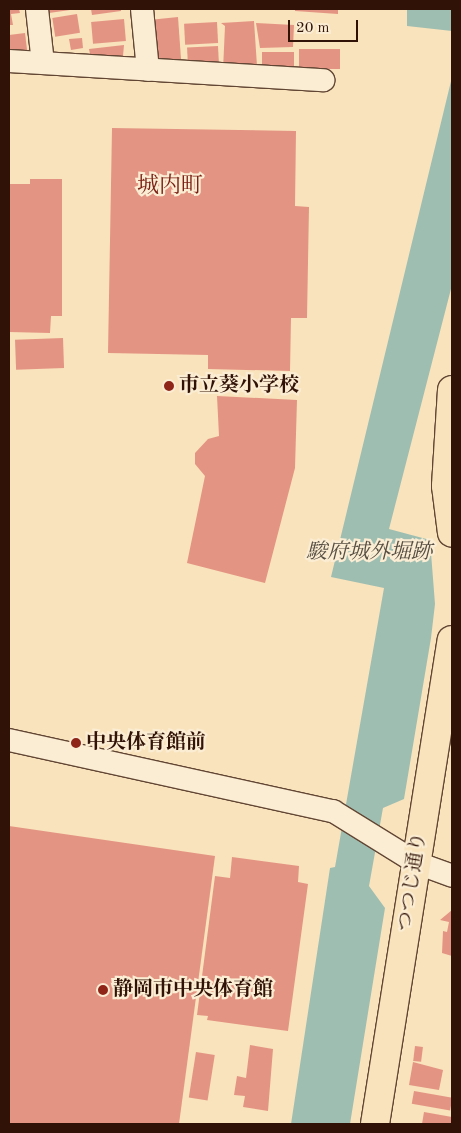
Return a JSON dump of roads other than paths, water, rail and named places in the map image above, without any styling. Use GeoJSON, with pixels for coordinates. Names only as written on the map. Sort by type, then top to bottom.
{"type":"FeatureCollection","features":[{"type":"Feature","properties":{"kind":"main road"},"geometry":{"type":"LineString","coordinates":[[452,390],[449,486],[452,533]]}},
{"type":"Feature","properties":{"kind":"main road","name":"つつじ通り"},"geometry":{"type":"LineString","coordinates":[[375,1124],[408,857],[451,656]]}},
{"type":"Feature","properties":{"kind":"street"},"geometry":{"type":"LineString","coordinates":[[37,9],[42,63]]}},
{"type":"Feature","properties":{"kind":"street"},"geometry":{"type":"LineString","coordinates":[[142,9],[148,70]]}},
{"type":"Feature","properties":{"kind":"street"},"geometry":{"type":"LineString","coordinates":[[9,61],[323,80]]}},
{"type":"Feature","properties":{"kind":"street"},"geometry":{"type":"LineString","coordinates":[[9,740],[333,811],[408,857],[452,876]]}},
{"type":"Feature","properties":{"kind":"water"},"geometry":{"type":"Polygon","coordinates":[[[407,9],[452,9],[452,31],[407,26],[407,9]]]}},
{"type":"Feature","properties":{"kind":"water","name":"駿府城外堀跡"},"geometry":{"type":"Polygon","coordinates":[[[452,77],[452,285],[389,529],[430,540],[435,604],[431,638],[404,799],[383,808],[369,886],[385,908],[350,1124],[291,1124],[330,868],[335,867],[384,588],[331,577],[452,77]]]}},
{"type":"Feature","properties":{"kind":"place","name":"市立葵小学校"},"geometry":{"type":"Point","coordinates":[169,386]}},
{"type":"Feature","properties":{"kind":"place","name":"中央体育館前"},"geometry":{"type":"Point","coordinates":[76,743]}},
{"type":"Feature","properties":{"kind":"place","name":"静岡市中央体育館"},"geometry":{"type":"Point","coordinates":[103,990]}},
{"type":"Feature","properties":{"kind":"district","name":"城内町"},"geometry":{"type":"Point","coordinates":[170,187]}}]}
